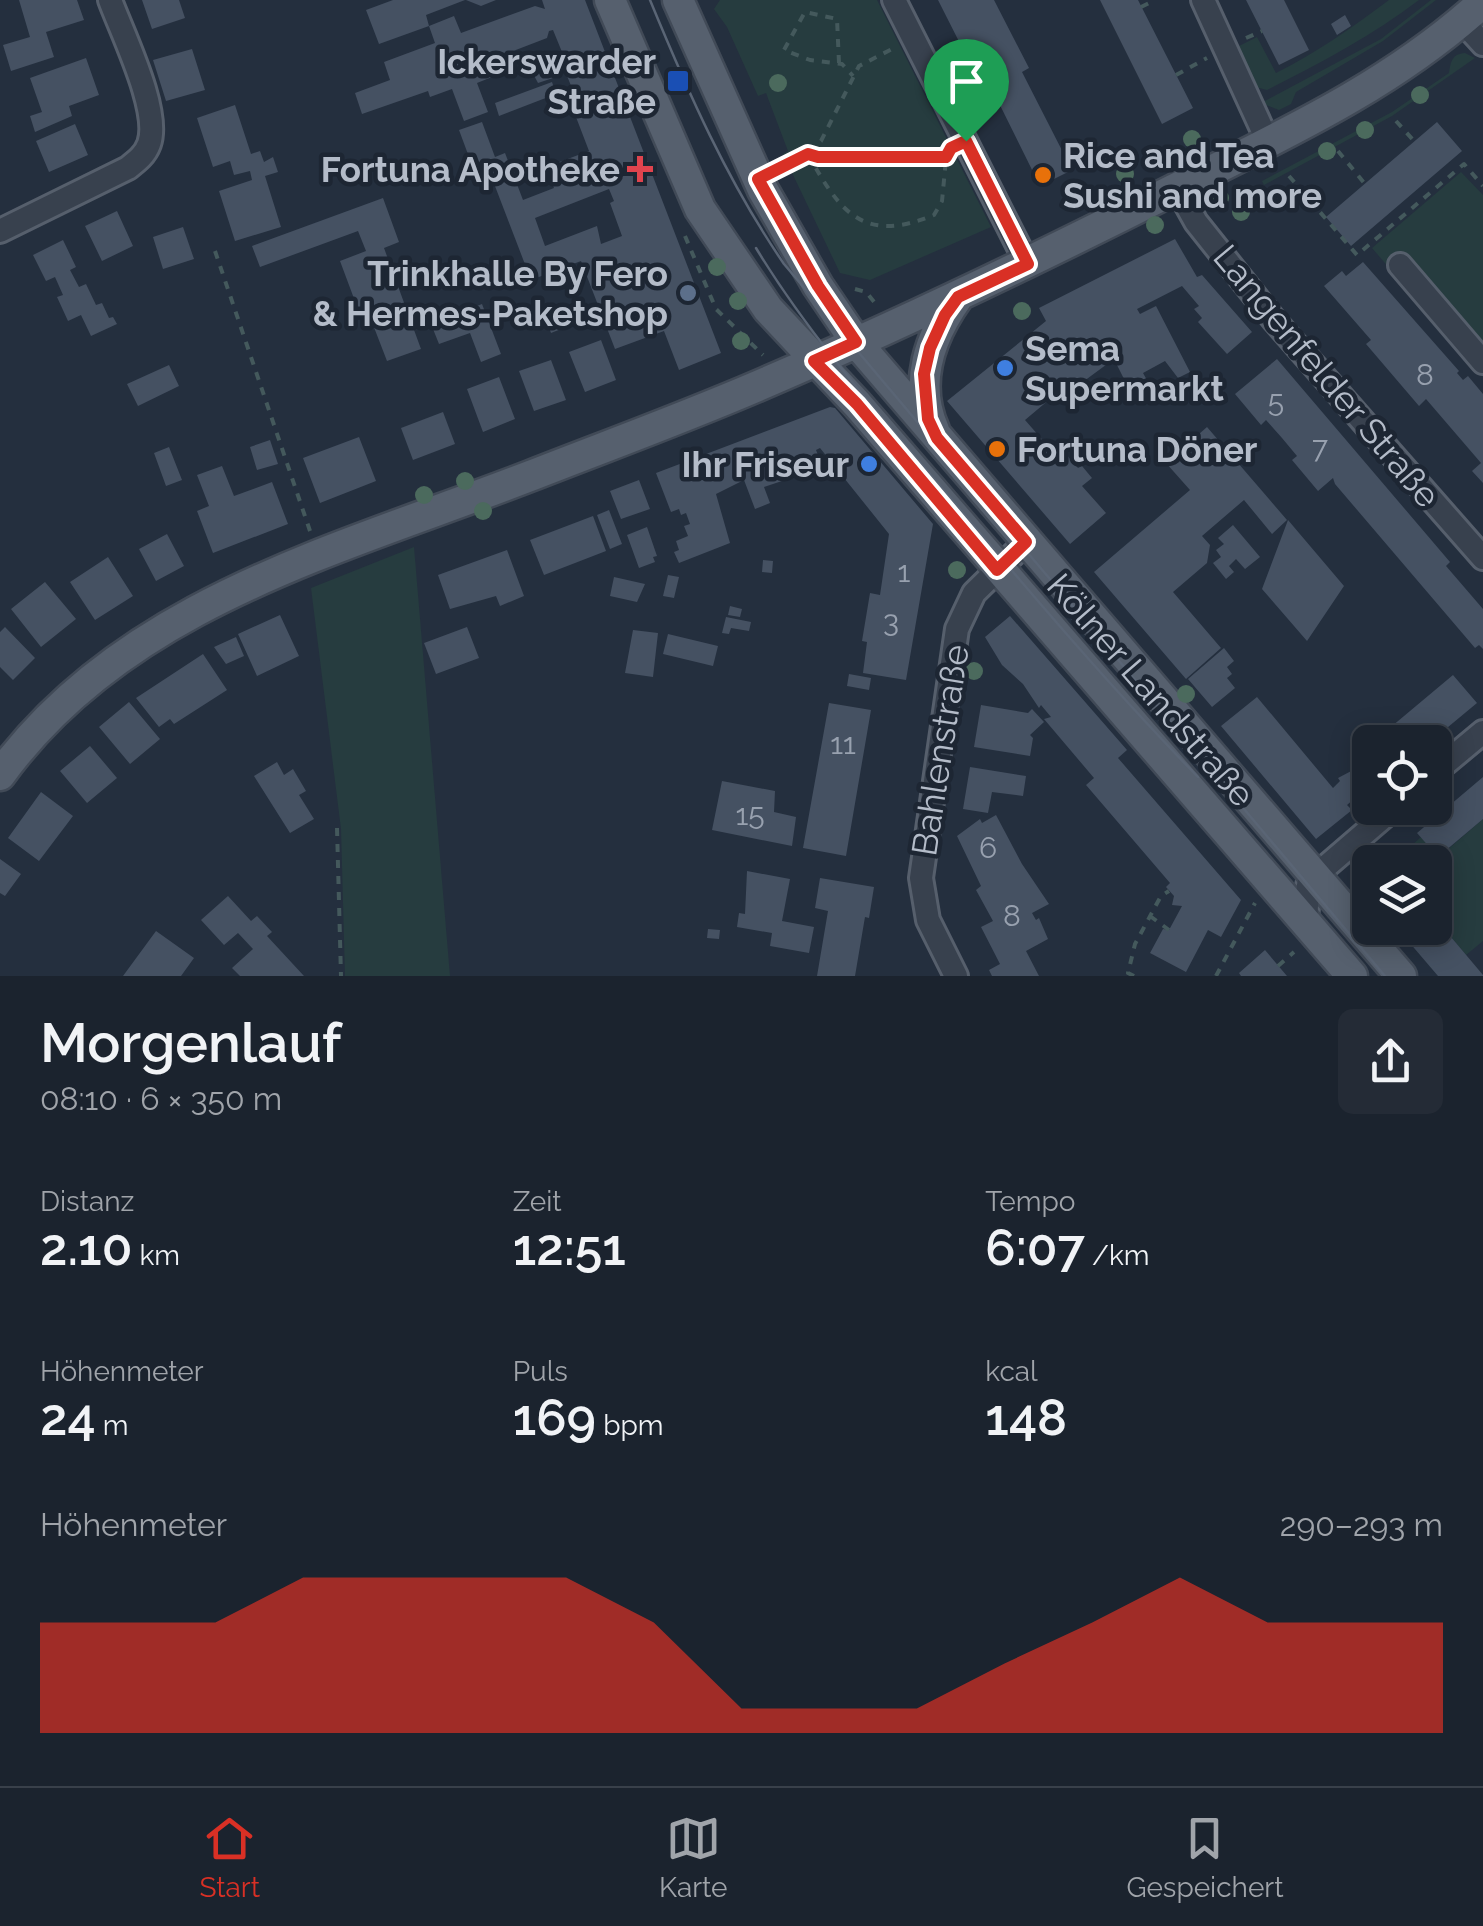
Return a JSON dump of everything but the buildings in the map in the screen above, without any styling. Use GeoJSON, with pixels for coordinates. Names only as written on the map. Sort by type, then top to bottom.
{"type":"FeatureCollection","features":[{"type":"Feature","properties":{"kind":"main road","name":"Kölner Landstraße"},"geometry":{"type":"LineString","coordinates":[[610,0],[700,210],[768,310],[857,404],[1270,883],[1304,935],[1352,976]]}},
{"type":"Feature","properties":{"kind":"main road","name":"Kölner Landstraße"},"geometry":{"type":"LineString","coordinates":[[678,0],[758,179],[818,286],[856,342],[1401,976]]}},
{"type":"Feature","properties":{"kind":"main road"},"geometry":{"type":"LineString","coordinates":[[0,775],[48,716],[100,672],[154,634],[220,598],[319,554],[526,477],[814,361],[958,297],[1358,94],[1473,11]]}},
{"type":"Feature","properties":{"kind":"main road"},"geometry":{"type":"LineString","coordinates":[[937,438],[928,419],[924,374],[930,348],[958,297]]}},
{"type":"Feature","properties":{"kind":"street"},"geometry":{"type":"LineString","coordinates":[[0,230],[128,168],[142,157],[149,143],[146,101],[110,0]]}},
{"type":"Feature","properties":{"kind":"street"},"geometry":{"type":"LineString","coordinates":[[894,0],[1028,264]]}},
{"type":"Feature","properties":{"kind":"street"},"geometry":{"type":"LineString","coordinates":[[1203,0],[1268,142]]}},
{"type":"Feature","properties":{"kind":"street"},"geometry":{"type":"LineString","coordinates":[[1473,11],[1483,44]]}},
{"type":"Feature","properties":{"kind":"street","name":"Langenfelder Straße"},"geometry":{"type":"LineString","coordinates":[[1178,188],[1196,222],[1274,320],[1483,558]]}},
{"type":"Feature","properties":{"kind":"street"},"geometry":{"type":"LineString","coordinates":[[1400,265],[1483,362]]}},
{"type":"Feature","properties":{"kind":"street","name":"Bahlenstraße"},"geometry":{"type":"LineString","coordinates":[[956,976],[922,902],[922,858],[957,630],[974,593],[1026,542]]}},
{"type":"Feature","properties":{"kind":"street"},"geometry":{"type":"LineString","coordinates":[[1452,758],[1483,732]]}},
{"type":"Feature","properties":{"kind":"street"},"geometry":{"type":"LineString","coordinates":[[1304,935],[1308,885],[1374,825]]}},
{"type":"Feature","properties":{"kind":"path"},"geometry":{"type":"LineString","coordinates":[[1141,7],[1155,0]]}},
{"type":"Feature","properties":{"kind":"path"},"geometry":{"type":"LineString","coordinates":[[839,63],[837,19],[805,12],[784,50],[810,60],[839,63],[853,76]]}},
{"type":"Feature","properties":{"kind":"path"},"geometry":{"type":"LineString","coordinates":[[758,179],[808,154],[829,128],[853,76],[868,60],[915,39]]}},
{"type":"Feature","properties":{"kind":"path"},"geometry":{"type":"LineString","coordinates":[[1396,121],[1414,142]]}},
{"type":"Feature","properties":{"kind":"path"},"geometry":{"type":"LineString","coordinates":[[808,154],[849,214],[861,222],[881,226],[934,215],[942,200],[946,157],[951,148],[966,141]]}},
{"type":"Feature","properties":{"kind":"path"},"geometry":{"type":"LineString","coordinates":[[1338,152],[1365,184]]}},
{"type":"Feature","properties":{"kind":"path"},"geometry":{"type":"LineString","coordinates":[[808,154],[946,157]]}},
{"type":"Feature","properties":{"kind":"path"},"geometry":{"type":"LineString","coordinates":[[1290,176],[1356,255],[1464,164],[1483,186]]}},
{"type":"Feature","properties":{"kind":"path"},"geometry":{"type":"LineString","coordinates":[[215,251],[319,554]]}},
{"type":"Feature","properties":{"kind":"path"},"geometry":{"type":"LineString","coordinates":[[850,288],[866,292],[874,301]]}},
{"type":"Feature","properties":{"kind":"path"},"geometry":{"type":"LineString","coordinates":[[750,342],[760,352]]}},
{"type":"Feature","properties":{"kind":"path"},"geometry":{"type":"LineString","coordinates":[[337,828],[340,976]]}},
{"type":"Feature","properties":{"kind":"path"},"geometry":{"type":"LineString","coordinates":[[1216,976],[1270,883]]}},
{"type":"Feature","properties":{"kind":"path"},"geometry":{"type":"LineString","coordinates":[[1130,975],[1135,944],[1161,896],[1168,891]]}},
{"type":"Feature","properties":{"kind":"path"},"geometry":{"type":"LineString","coordinates":[[1150,916],[1169,930]]}},
{"type":"Feature","properties":{"kind":"path"},"geometry":{"type":"LineString","coordinates":[[1278,966],[1304,935]]}},
{"type":"Feature","properties":{"kind":"green space"},"geometry":{"type":"Polygon","coordinates":[[[720,0],[877,0],[991,227],[870,280],[840,273],[783,154],[788,151],[766,93],[758,96],[727,27],[714,9],[720,0]]]}},
{"type":"Feature","properties":{"kind":"green space"},"geometry":{"type":"Polygon","coordinates":[[[1389,0],[1419,0],[1364,37],[1267,90],[1256,87],[1237,47],[1257,37],[1276,73],[1389,0]]]}},
{"type":"Feature","properties":{"kind":"green space"},"geometry":{"type":"Polygon","coordinates":[[[1436,0],[1383,41],[1296,92],[1291,104],[1279,110],[1261,103],[1381,39],[1436,0]]]}},
{"type":"Feature","properties":{"kind":"green space"},"geometry":{"type":"Polygon","coordinates":[[[1465,53],[1475,58],[1392,116],[1264,185],[1262,181],[1392,112],[1449,73],[1453,59],[1465,53]]]}},
{"type":"Feature","properties":{"kind":"green space"},"geometry":{"type":"Polygon","coordinates":[[[1461,172],[1483,195],[1483,377],[1372,248],[1461,172]]]}},
{"type":"Feature","properties":{"kind":"green space"},"geometry":{"type":"Polygon","coordinates":[[[414,547],[450,976],[345,976],[341,829],[311,588],[414,547]]]}},
{"type":"Feature","properties":{"kind":"green space"},"geometry":{"type":"Polygon","coordinates":[[[1483,819],[1483,941],[1466,955],[1452,938],[1452,846],[1483,819]]]}},
{"type":"Feature","properties":{"kind":"green space"},"geometry":{"type":"Polygon","coordinates":[[[1421,837],[1428,845],[1412,845],[1421,837]]]}},
{"type":"Feature","properties":{"kind":"tram line"},"geometry":{"type":"LineString","coordinates":[[650,0],[710,135],[744,201],[784,264],[1385,976]]}},
{"type":"Feature","properties":{"kind":"tram line"},"geometry":{"type":"LineString","coordinates":[[756,248],[799,313],[871,404],[1069,637],[1198,777]]}},
{"type":"Feature","properties":{"kind":"place","name":"Ickerswarder Straße"},"geometry":{"type":"Point","coordinates":[678,81]}},
{"type":"Feature","properties":{"kind":"place","name":"Fortuna Apotheke"},"geometry":{"type":"Point","coordinates":[640,169]}},
{"type":"Feature","properties":{"kind":"place","name":"Rice and Tea Sushi and more"},"geometry":{"type":"Point","coordinates":[1043,175]}},
{"type":"Feature","properties":{"kind":"place","name":"Trinkhalle By Fero & Hermes-Paketshop"},"geometry":{"type":"Point","coordinates":[688,293]}},
{"type":"Feature","properties":{"kind":"place","name":"Sema Supermarkt"},"geometry":{"type":"Point","coordinates":[1005,368]}},
{"type":"Feature","properties":{"kind":"place","name":"Fortuna Döner"},"geometry":{"type":"Point","coordinates":[997,449]}},
{"type":"Feature","properties":{"kind":"place","name":"Ihr Friseur"},"geometry":{"type":"Point","coordinates":[869,464]}},
{"type":"Feature","properties":{"kind":"route"},"geometry":{"type":"LineString","coordinates":[[966,141],[1028,264],[958,297],[930,348],[924,390],[928,419],[937,438],[1026,542],[997,570],[857,404],[814,361],[856,342],[818,286],[758,179],[808,154],[946,157],[951,148],[966,141]]}}]}
